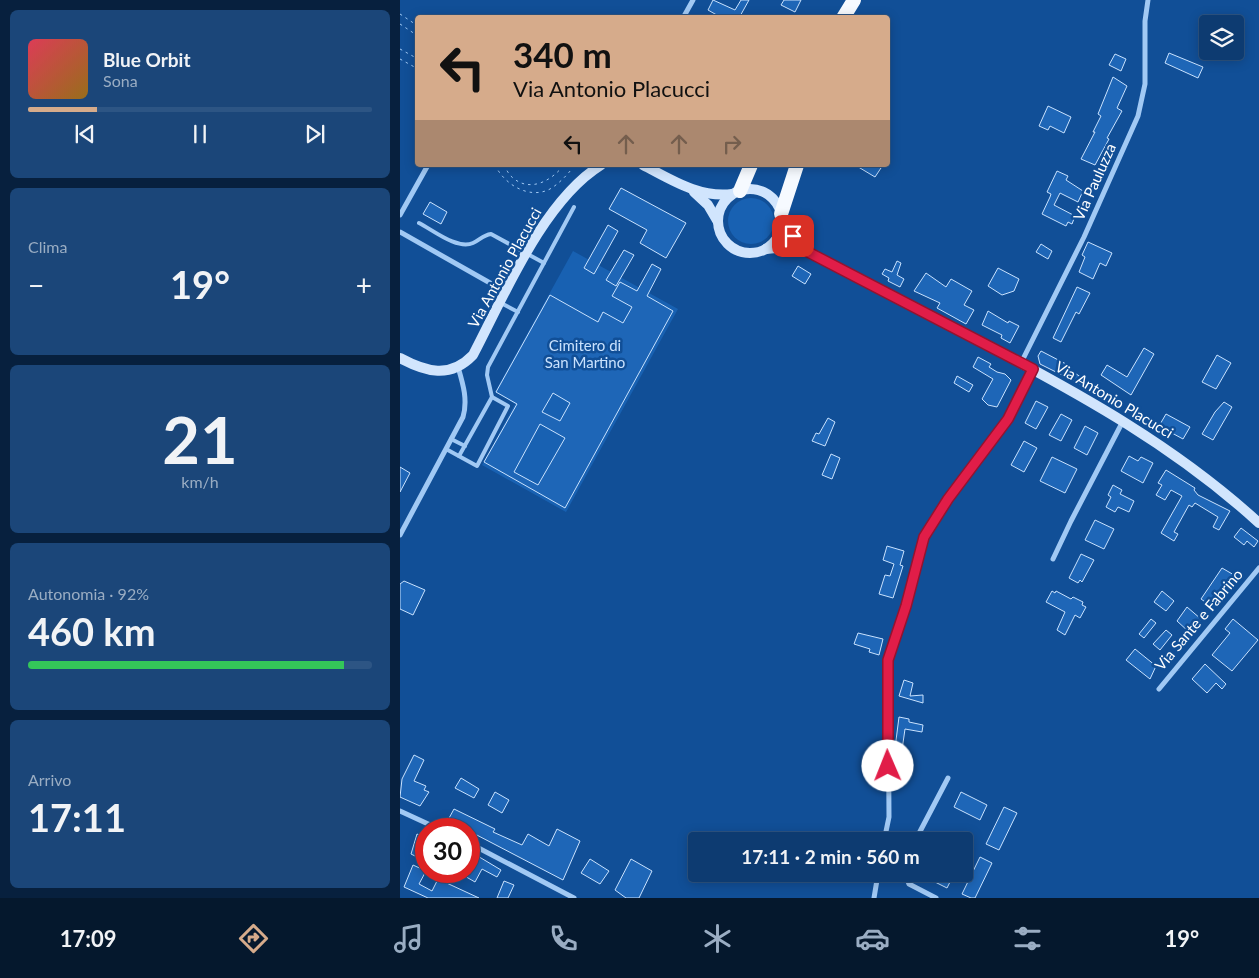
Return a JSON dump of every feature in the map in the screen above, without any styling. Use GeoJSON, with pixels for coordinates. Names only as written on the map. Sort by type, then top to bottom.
{"type":"FeatureCollection","features":[{"type":"Feature","properties":{"kind":"highway"},"geometry":{"type":"LineString","coordinates":[[845,15],[854,0]]}},
{"type":"Feature","properties":{"kind":"highway"},"geometry":{"type":"LineString","coordinates":[[854,15],[861,0]]}},
{"type":"Feature","properties":{"kind":"highway"},"geometry":{"type":"LineString","coordinates":[[736,192],[750,167]]}},
{"type":"Feature","properties":{"kind":"highway"},"geometry":{"type":"LineString","coordinates":[[781,216],[796,167]]}},
{"type":"Feature","properties":{"kind":"main road","name":"Via Antonio Placucci"},"geometry":{"type":"LineString","coordinates":[[458,367],[474,355],[527,254],[566,195],[585,175],[598,167]]}},
{"type":"Feature","properties":{"kind":"main road","name":"Via Antonio Placucci"},"geometry":{"type":"LineString","coordinates":[[647,167],[692,190],[713,195],[750,189],[765,193],[777,204],[781,216],[797,241],[808,252]]}},
{"type":"Feature","properties":{"kind":"main road","name":"Via Antonio Placucci"},"geometry":{"type":"LineString","coordinates":[[692,190],[708,205],[718,222],[720,232],[732,248],[750,254],[766,249],[786,247],[808,252],[1033,369],[1167,448],[1207,478],[1259,523]]}},
{"type":"Feature","properties":{"kind":"main road"},"geometry":{"type":"LineString","coordinates":[[718,222],[721,206],[736,192]]}},
{"type":"Feature","properties":{"kind":"main road"},"geometry":{"type":"LineString","coordinates":[[766,249],[780,232],[781,216]]}},
{"type":"Feature","properties":{"kind":"main road"},"geometry":{"type":"LineString","coordinates":[[400,358],[420,369],[432,372],[443,372],[458,367]]}},
{"type":"Feature","properties":{"kind":"street"},"geometry":{"type":"LineString","coordinates":[[685,15],[693,0]]}},
{"type":"Feature","properties":{"kind":"street","name":"Via Pauluzza"},"geometry":{"type":"LineString","coordinates":[[1021,363],[1084,237],[1138,116],[1145,84],[1145,21],[1148,0]]}},
{"type":"Feature","properties":{"kind":"street"},"geometry":{"type":"LineString","coordinates":[[400,215],[427,167]]}},
{"type":"Feature","properties":{"kind":"street"},"geometry":{"type":"LineString","coordinates":[[400,232],[506,292]]}},
{"type":"Feature","properties":{"kind":"street"},"geometry":{"type":"LineString","coordinates":[[400,535],[466,408],[458,367]]}},
{"type":"Feature","properties":{"kind":"street"},"geometry":{"type":"LineString","coordinates":[[886,832],[889,817],[888,660],[906,606],[924,537],[948,499],[1008,419],[1033,369]]}},
{"type":"Feature","properties":{"kind":"street"},"geometry":{"type":"LineString","coordinates":[[1053,559],[1070,521],[1124,421]]}},
{"type":"Feature","properties":{"kind":"street","name":"Via Sante e Fabrino"},"geometry":{"type":"LineString","coordinates":[[1159,689],[1259,568]]}},
{"type":"Feature","properties":{"kind":"street"},"geometry":{"type":"LineString","coordinates":[[920,832],[948,778]]}},
{"type":"Feature","properties":{"kind":"street"},"geometry":{"type":"LineString","coordinates":[[400,810],[416,818]]}},
{"type":"Feature","properties":{"kind":"street"},"geometry":{"type":"LineString","coordinates":[[480,849],[574,898]]}},
{"type":"Feature","properties":{"kind":"street"},"geometry":{"type":"LineString","coordinates":[[874,898],[877,882]]}},
{"type":"Feature","properties":{"kind":"street"},"geometry":{"type":"LineString","coordinates":[[908,882],[936,898]]}},
{"type":"Feature","properties":{"kind":"lane"},"geometry":{"type":"LineString","coordinates":[[459,456],[492,397],[487,375],[488,366],[574,207]]}},
{"type":"Feature","properties":{"kind":"lane"},"geometry":{"type":"LineString","coordinates":[[419,223],[460,244],[473,243],[482,236],[491,234],[544,263]]}},
{"type":"Feature","properties":{"kind":"lane"},"geometry":{"type":"LineString","coordinates":[[501,303],[518,312]]}},
{"type":"Feature","properties":{"kind":"lane"},"geometry":{"type":"LineString","coordinates":[[446,449],[477,466],[508,406],[492,397]]}},
{"type":"Feature","properties":{"kind":"lane"},"geometry":{"type":"LineString","coordinates":[[451,439],[464,446]]}},
{"type":"Feature","properties":{"kind":"path"},"geometry":{"type":"LineString","coordinates":[[400,14],[415,24]]}},
{"type":"Feature","properties":{"kind":"path"},"geometry":{"type":"LineString","coordinates":[[400,24],[415,34]]}},
{"type":"Feature","properties":{"kind":"path"},"geometry":{"type":"LineString","coordinates":[[400,49],[415,57]]}},
{"type":"Feature","properties":{"kind":"path"},"geometry":{"type":"LineString","coordinates":[[400,59],[415,67]]}},
{"type":"Feature","properties":{"kind":"path"},"geometry":{"type":"LineString","coordinates":[[496,167],[509,184],[528,192],[548,190],[563,179],[574,167]]}},
{"type":"Feature","properties":{"kind":"path"},"geometry":{"type":"LineString","coordinates":[[505,167],[513,178],[532,185],[546,182],[562,167]]}},
{"type":"Feature","properties":{"kind":"green space"},"geometry":{"type":"Polygon","coordinates":[[[747,198],[755,198],[764,202],[770,208],[774,221],[770,234],[764,240],[755,244],[747,244],[738,240],[732,234],[728,225],[728,217],[732,208],[738,202],[747,198]]]}},
{"type":"Feature","properties":{"kind":"green space","name":"Cimitero di San Martino"},"geometry":{"type":"Polygon","coordinates":[[[573,251],[678,309],[566,512],[482,465],[515,404],[495,392],[573,251]]]}},
{"type":"Feature","properties":{"kind":"building"},"geometry":{"type":"Polygon","coordinates":[[[713,0],[735,10],[741,0],[749,0],[741,15],[717,15],[708,10],[713,0]]]}},
{"type":"Feature","properties":{"kind":"building"},"geometry":{"type":"Polygon","coordinates":[[[784,0],[801,0],[795,12],[781,5],[784,0]]]}},
{"type":"Feature","properties":{"kind":"building"},"geometry":{"type":"Polygon","coordinates":[[[1169,53],[1203,67],[1198,78],[1165,63],[1169,53]]]}},
{"type":"Feature","properties":{"kind":"building"},"geometry":{"type":"Polygon","coordinates":[[[1115,54],[1126,59],[1121,71],[1109,65],[1115,54]]]}},
{"type":"Feature","properties":{"kind":"building"},"geometry":{"type":"Polygon","coordinates":[[[1113,77],[1127,86],[1117,108],[1122,111],[1095,165],[1081,159],[1095,132],[1093,132],[1101,116],[1098,114],[1113,77]]]}},
{"type":"Feature","properties":{"kind":"building"},"geometry":{"type":"Polygon","coordinates":[[[1048,106],[1071,117],[1064,133],[1050,126],[1048,130],[1039,126],[1048,106]]]}},
{"type":"Feature","properties":{"kind":"building"},"geometry":{"type":"Polygon","coordinates":[[[858,167],[881,168],[875,177],[858,167]]]}},
{"type":"Feature","properties":{"kind":"building"},"geometry":{"type":"Polygon","coordinates":[[[1057,171],[1068,176],[1066,180],[1083,191],[1078,202],[1060,193],[1054,205],[1075,216],[1072,224],[1068,222],[1066,226],[1042,214],[1051,194],[1047,192],[1057,171]]]}},
{"type":"Feature","properties":{"kind":"building"},"geometry":{"type":"Polygon","coordinates":[[[621,188],[686,223],[666,258],[640,243],[647,230],[609,209],[621,188]]]}},
{"type":"Feature","properties":{"kind":"building"},"geometry":{"type":"Polygon","coordinates":[[[430,202],[447,212],[441,224],[423,214],[430,202]]]}},
{"type":"Feature","properties":{"kind":"building"},"geometry":{"type":"Polygon","coordinates":[[[608,225],[618,231],[594,274],[584,268],[608,225]]]}},
{"type":"Feature","properties":{"kind":"building"},"geometry":{"type":"Polygon","coordinates":[[[1088,242],[1112,253],[1106,266],[1100,263],[1093,279],[1079,272],[1085,257],[1082,255],[1088,242]]]}},
{"type":"Feature","properties":{"kind":"building"},"geometry":{"type":"Polygon","coordinates":[[[1041,244],[1052,251],[1048,259],[1036,252],[1041,244]]]}},
{"type":"Feature","properties":{"kind":"building"},"geometry":{"type":"Polygon","coordinates":[[[624,250],[634,255],[616,286],[606,280],[624,250]]]}},
{"type":"Feature","properties":{"kind":"building"},"geometry":{"type":"Polygon","coordinates":[[[897,261],[901,263],[897,275],[904,279],[900,287],[888,281],[889,278],[882,274],[885,269],[892,272],[897,261]]]}},
{"type":"Feature","properties":{"kind":"building","name":"Cimitero di San Martino"},"geometry":{"type":"Polygon","coordinates":[[[652,264],[661,269],[647,296],[673,311],[565,508],[484,462],[517,404],[496,392],[550,295],[598,322],[603,312],[623,323],[632,307],[612,296],[620,282],[637,291],[652,264]],[[553,393],[542,412],[560,421],[570,403],[553,393]],[[540,424],[514,472],[538,485],[565,438],[540,424]]]}},
{"type":"Feature","properties":{"kind":"building"},"geometry":{"type":"Polygon","coordinates":[[[798,266],[811,274],[805,284],[792,276],[798,266]]]}},
{"type":"Feature","properties":{"kind":"building"},"geometry":{"type":"Polygon","coordinates":[[[998,268],[1019,279],[1014,291],[1002,295],[988,286],[998,268]]]}},
{"type":"Feature","properties":{"kind":"building"},"geometry":{"type":"Polygon","coordinates":[[[926,273],[946,287],[951,279],[972,291],[964,305],[974,310],[966,324],[937,308],[940,303],[914,291],[926,273]]]}},
{"type":"Feature","properties":{"kind":"building"},"geometry":{"type":"Polygon","coordinates":[[[1077,287],[1090,293],[1079,314],[1076,312],[1061,342],[1053,338],[1077,287]]]}},
{"type":"Feature","properties":{"kind":"building"},"geometry":{"type":"Polygon","coordinates":[[[988,311],[1008,323],[1009,321],[1019,326],[1010,343],[1001,338],[1002,335],[982,325],[988,311]]]}},
{"type":"Feature","properties":{"kind":"building"},"geometry":{"type":"Polygon","coordinates":[[[1144,348],[1154,354],[1131,395],[1101,375],[1107,365],[1127,377],[1144,348]]]}},
{"type":"Feature","properties":{"kind":"building"},"geometry":{"type":"Polygon","coordinates":[[[1041,351],[1066,364],[1065,366],[1096,388],[1094,391],[1040,364],[1038,356],[1041,351]]]}},
{"type":"Feature","properties":{"kind":"building"},"geometry":{"type":"Polygon","coordinates":[[[1217,355],[1231,363],[1216,389],[1202,382],[1217,355]]]}},
{"type":"Feature","properties":{"kind":"building"},"geometry":{"type":"Polygon","coordinates":[[[978,357],[991,364],[989,367],[1005,374],[1011,380],[997,407],[988,405],[982,399],[993,379],[973,367],[978,357]]]}},
{"type":"Feature","properties":{"kind":"building"},"geometry":{"type":"Polygon","coordinates":[[[957,376],[973,385],[969,392],[954,383],[957,376]]]}},
{"type":"Feature","properties":{"kind":"building"},"geometry":{"type":"Polygon","coordinates":[[[1036,401],[1048,407],[1036,429],[1025,423],[1036,401]]]}},
{"type":"Feature","properties":{"kind":"building"},"geometry":{"type":"Polygon","coordinates":[[[1224,402],[1232,407],[1213,440],[1202,434],[1215,412],[1224,402]]]}},
{"type":"Feature","properties":{"kind":"building"},"geometry":{"type":"Polygon","coordinates":[[[1061,414],[1072,420],[1061,441],[1049,435],[1061,414]]]}},
{"type":"Feature","properties":{"kind":"building"},"geometry":{"type":"Polygon","coordinates":[[[1166,414],[1190,427],[1183,439],[1159,426],[1166,414]]]}},
{"type":"Feature","properties":{"kind":"building"},"geometry":{"type":"Polygon","coordinates":[[[828,418],[835,422],[825,446],[812,441],[816,433],[819,434],[828,418]]]}},
{"type":"Feature","properties":{"kind":"building"},"geometry":{"type":"Polygon","coordinates":[[[1085,426],[1098,433],[1087,455],[1074,448],[1085,426]]]}},
{"type":"Feature","properties":{"kind":"building"},"geometry":{"type":"Polygon","coordinates":[[[1024,441],[1037,448],[1024,472],[1011,465],[1024,441]]]}},
{"type":"Feature","properties":{"kind":"building"},"geometry":{"type":"Polygon","coordinates":[[[831,454],[840,458],[832,479],[822,475],[831,454]]]}},
{"type":"Feature","properties":{"kind":"building"},"geometry":{"type":"Polygon","coordinates":[[[1129,456],[1138,461],[1141,457],[1153,463],[1143,483],[1121,471],[1129,456]]]}},
{"type":"Feature","properties":{"kind":"building"},"geometry":{"type":"Polygon","coordinates":[[[1052,457],[1077,469],[1065,493],[1040,481],[1052,457]]]}},
{"type":"Feature","properties":{"kind":"building"},"geometry":{"type":"Polygon","coordinates":[[[400,467],[410,473],[400,492],[400,467]]]}},
{"type":"Feature","properties":{"kind":"building"},"geometry":{"type":"Polygon","coordinates":[[[1166,470],[1195,488],[1194,490],[1198,495],[1230,511],[1219,530],[1213,527],[1218,517],[1195,503],[1192,507],[1189,505],[1174,532],[1178,534],[1174,541],[1161,533],[1182,496],[1171,490],[1165,500],[1156,495],[1162,485],[1158,483],[1166,470]]]}},
{"type":"Feature","properties":{"kind":"building"},"geometry":{"type":"Polygon","coordinates":[[[1113,485],[1122,490],[1120,494],[1134,501],[1129,512],[1118,507],[1115,512],[1106,507],[1111,497],[1108,495],[1113,485]]]}},
{"type":"Feature","properties":{"kind":"building"},"geometry":{"type":"Polygon","coordinates":[[[1095,520],[1114,529],[1104,549],[1085,540],[1095,520]]]}},
{"type":"Feature","properties":{"kind":"building"},"geometry":{"type":"Polygon","coordinates":[[[1241,528],[1258,541],[1254,547],[1247,541],[1244,545],[1234,537],[1241,528]]]}},
{"type":"Feature","properties":{"kind":"building"},"geometry":{"type":"Polygon","coordinates":[[[887,546],[904,551],[900,565],[903,566],[893,598],[879,594],[885,575],[890,576],[894,564],[883,560],[887,546]]]}},
{"type":"Feature","properties":{"kind":"building"},"geometry":{"type":"Polygon","coordinates":[[[1081,554],[1094,560],[1082,582],[1080,580],[1078,583],[1069,578],[1081,554]]]}},
{"type":"Feature","properties":{"kind":"building"},"geometry":{"type":"Polygon","coordinates":[[[1222,568],[1234,575],[1211,606],[1201,599],[1222,568]]]}},
{"type":"Feature","properties":{"kind":"building"},"geometry":{"type":"Polygon","coordinates":[[[404,581],[425,590],[413,615],[400,609],[400,584],[404,581]]]}},
{"type":"Feature","properties":{"kind":"building"},"geometry":{"type":"Polygon","coordinates":[[[1052,591],[1055,593],[1056,591],[1071,599],[1073,597],[1083,602],[1082,605],[1086,607],[1080,618],[1075,615],[1065,635],[1057,630],[1065,612],[1046,602],[1052,591]]]}},
{"type":"Feature","properties":{"kind":"building"},"geometry":{"type":"Polygon","coordinates":[[[1162,591],[1174,601],[1166,611],[1154,602],[1162,591]]]}},
{"type":"Feature","properties":{"kind":"building"},"geometry":{"type":"Polygon","coordinates":[[[1187,607],[1201,619],[1189,632],[1177,621],[1187,607]]]}},
{"type":"Feature","properties":{"kind":"building"},"geometry":{"type":"Polygon","coordinates":[[[1151,619],[1156,623],[1144,638],[1139,634],[1151,619]]]}},
{"type":"Feature","properties":{"kind":"building"},"geometry":{"type":"Polygon","coordinates":[[[1233,619],[1258,640],[1232,671],[1212,655],[1230,633],[1225,629],[1233,619]]]}},
{"type":"Feature","properties":{"kind":"building"},"geometry":{"type":"Polygon","coordinates":[[[1166,630],[1172,635],[1160,650],[1153,644],[1166,630]]]}},
{"type":"Feature","properties":{"kind":"building"},"geometry":{"type":"Polygon","coordinates":[[[858,633],[883,639],[879,655],[869,652],[870,649],[854,644],[858,633]]]}},
{"type":"Feature","properties":{"kind":"building"},"geometry":{"type":"Polygon","coordinates":[[[1135,649],[1156,666],[1150,679],[1126,660],[1135,649]]]}},
{"type":"Feature","properties":{"kind":"building"},"geometry":{"type":"Polygon","coordinates":[[[1205,664],[1226,684],[1222,689],[1216,683],[1207,693],[1192,679],[1205,664]]]}},
{"type":"Feature","properties":{"kind":"building"},"geometry":{"type":"Polygon","coordinates":[[[904,680],[913,683],[910,696],[923,695],[923,703],[899,696],[904,680]]]}},
{"type":"Feature","properties":{"kind":"building"},"geometry":{"type":"Polygon","coordinates":[[[899,717],[909,719],[909,722],[923,725],[922,732],[905,729],[901,757],[894,756],[899,717]]]}},
{"type":"Feature","properties":{"kind":"building"},"geometry":{"type":"Polygon","coordinates":[[[414,755],[424,760],[414,781],[426,786],[424,790],[429,792],[420,806],[400,797],[402,779],[414,755]]]}},
{"type":"Feature","properties":{"kind":"building"},"geometry":{"type":"Polygon","coordinates":[[[461,778],[479,789],[474,798],[455,788],[461,778]]]}},
{"type":"Feature","properties":{"kind":"building"},"geometry":{"type":"Polygon","coordinates":[[[495,792],[509,800],[502,813],[488,805],[495,792]]]}},
{"type":"Feature","properties":{"kind":"building"},"geometry":{"type":"Polygon","coordinates":[[[961,792],[987,805],[980,820],[954,807],[961,792]]]}},
{"type":"Feature","properties":{"kind":"building"},"geometry":{"type":"Polygon","coordinates":[[[1004,807],[1017,813],[999,850],[986,844],[1004,807]]]}},
{"type":"Feature","properties":{"kind":"building"},"geometry":{"type":"Polygon","coordinates":[[[454,809],[472,818],[449,818],[454,809]]]}},
{"type":"Feature","properties":{"kind":"building"},"geometry":{"type":"Polygon","coordinates":[[[480,822],[495,829],[493,832],[522,845],[528,834],[549,846],[557,829],[580,841],[563,880],[480,837],[480,822]]]}},
{"type":"Feature","properties":{"kind":"building"},"geometry":{"type":"Polygon","coordinates":[[[415,841],[415,856],[411,854],[415,841]]]}},
{"type":"Feature","properties":{"kind":"building"},"geometry":{"type":"Polygon","coordinates":[[[480,857],[501,870],[497,877],[482,869],[480,873],[480,857]]]}},
{"type":"Feature","properties":{"kind":"building"},"geometry":{"type":"Polygon","coordinates":[[[980,857],[992,863],[975,898],[971,898],[962,894],[968,882],[973,882],[973,871],[980,857]]]}},
{"type":"Feature","properties":{"kind":"building"},"geometry":{"type":"Polygon","coordinates":[[[590,859],[609,871],[600,884],[581,873],[590,859]]]}},
{"type":"Feature","properties":{"kind":"building"},"geometry":{"type":"Polygon","coordinates":[[[631,859],[652,871],[639,898],[626,898],[615,890],[631,859]]]}},
{"type":"Feature","properties":{"kind":"building"},"geometry":{"type":"Polygon","coordinates":[[[413,865],[415,866],[415,883],[420,883],[432,891],[436,883],[447,883],[479,898],[428,898],[404,887],[413,865]]]}},
{"type":"Feature","properties":{"kind":"building"},"geometry":{"type":"Polygon","coordinates":[[[504,881],[514,885],[508,898],[497,898],[504,881]]]}},
{"type":"Feature","properties":{"kind":"building"},"geometry":{"type":"Polygon","coordinates":[[[935,882],[950,882],[947,888],[935,882]]]}},
{"type":"Feature","properties":{"kind":"route"},"geometry":{"type":"LineString","coordinates":[[793,236],[808,252],[1033,369],[1008,419],[948,499],[924,537],[906,606],[888,660],[888,766]]}}]}
